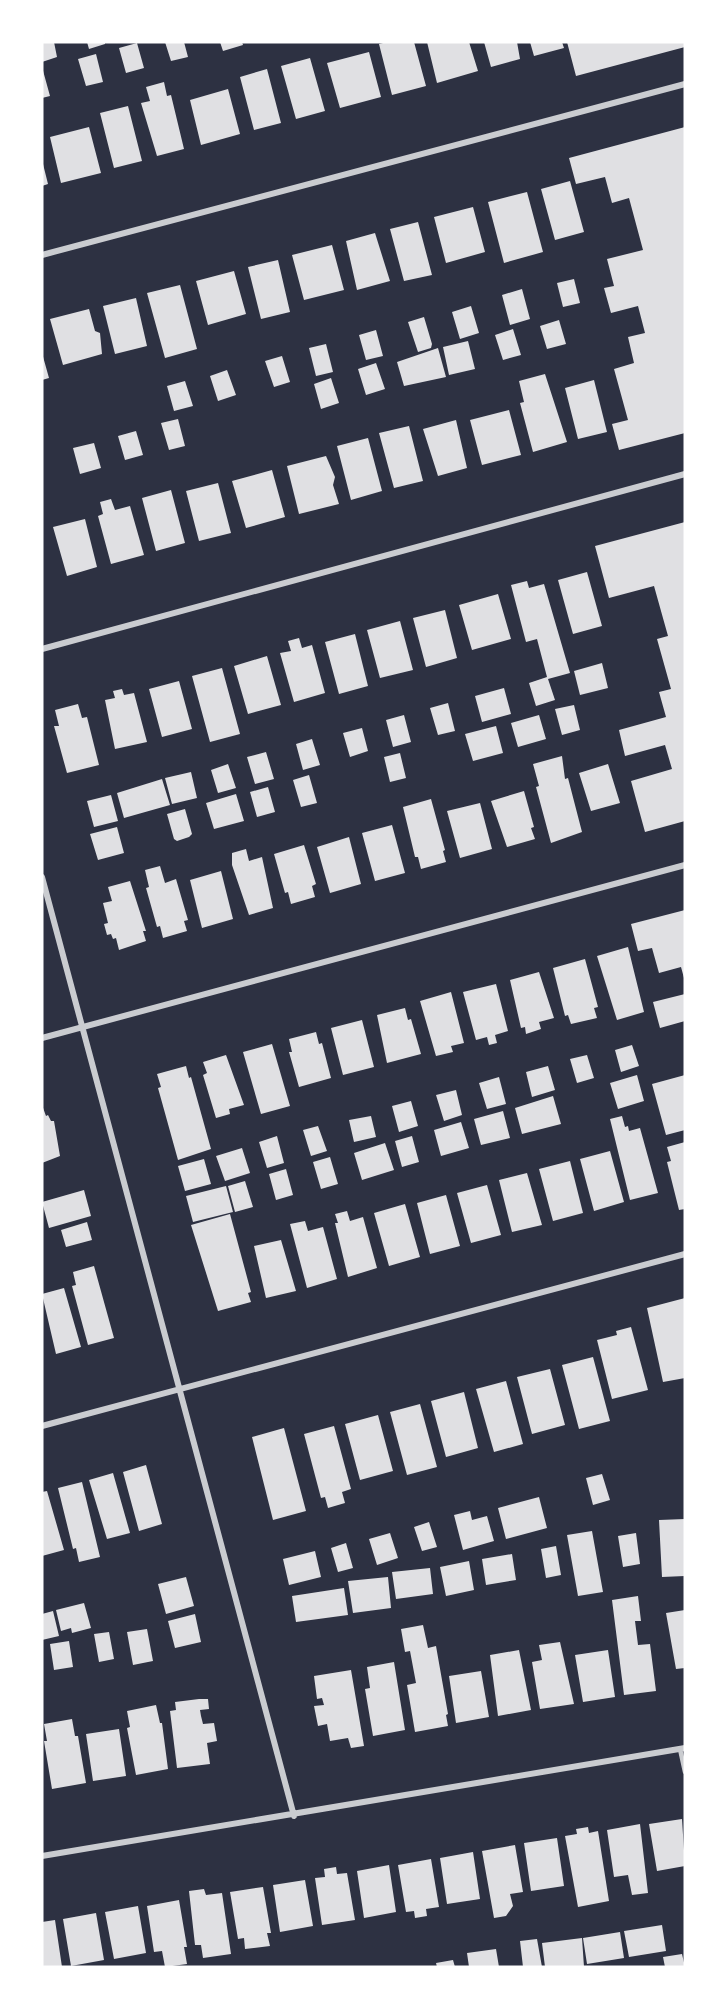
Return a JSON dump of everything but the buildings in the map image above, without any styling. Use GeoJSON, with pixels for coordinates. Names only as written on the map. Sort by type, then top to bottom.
{"type":"FeatureCollection","features":[{"type":"Feature","properties":{"kind":"street"},"geometry":{"type":"LineString","coordinates":[[42,255],[685,84]]}},
{"type":"Feature","properties":{"kind":"street"},"geometry":{"type":"LineString","coordinates":[[42,649],[685,474]]}},
{"type":"Feature","properties":{"kind":"street"},"geometry":{"type":"LineString","coordinates":[[42,1038],[685,865]]}},
{"type":"Feature","properties":{"kind":"street"},"geometry":{"type":"LineString","coordinates":[[42,877],[294,1816]]}},
{"type":"Feature","properties":{"kind":"street"},"geometry":{"type":"LineString","coordinates":[[42,1426],[685,1254]]}},
{"type":"Feature","properties":{"kind":"street"},"geometry":{"type":"LineString","coordinates":[[42,1856],[294,1816],[683,1749]]}},
{"type":"Feature","properties":{"kind":"lane"},"geometry":{"type":"LineString","coordinates":[[683,1749],[685,1772]]}}]}
